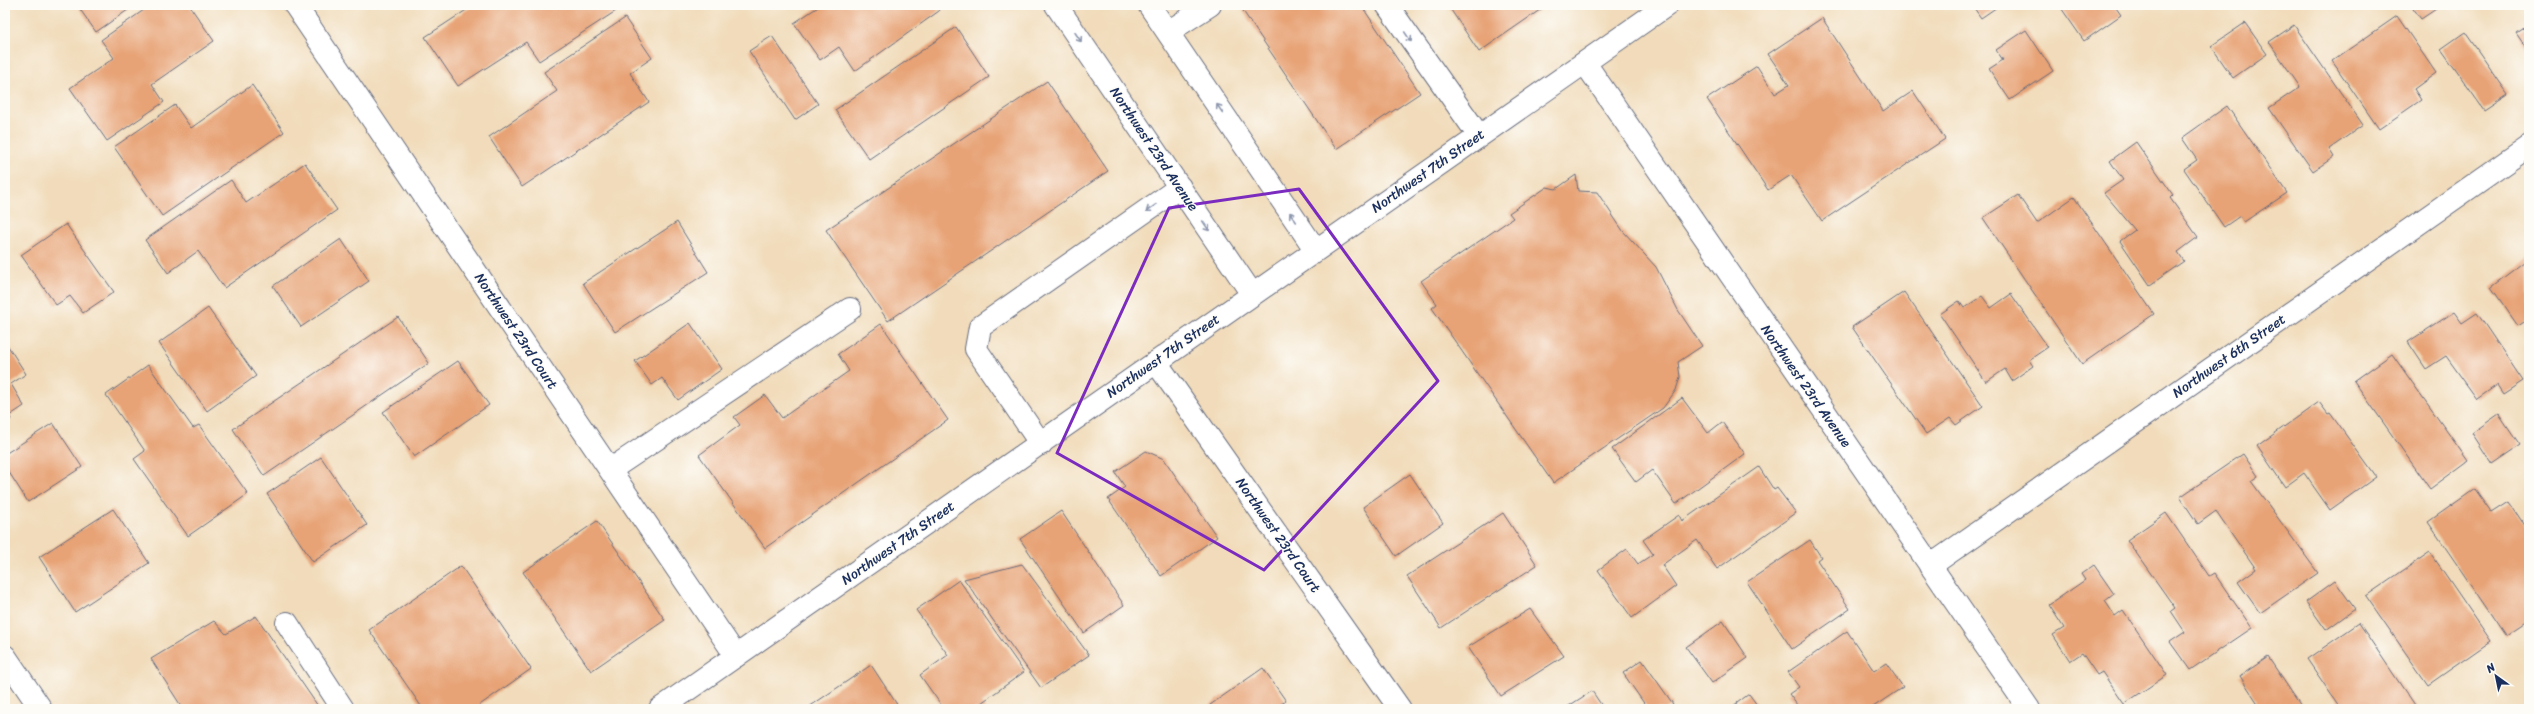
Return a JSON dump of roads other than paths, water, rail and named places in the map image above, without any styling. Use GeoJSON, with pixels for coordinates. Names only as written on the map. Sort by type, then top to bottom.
{"type":"FeatureCollection","features":[{"type":"Feature","properties":{"kind":"street","name":"Northwest 23rd Court"},"geometry":{"type":"LineString","coordinates":[[296,5],[736,656]]}},
{"type":"Feature","properties":{"kind":"street","name":"Northwest 23rd Avenue"},"geometry":{"type":"LineString","coordinates":[[1056,5],[1252,294]]}},
{"type":"Feature","properties":{"kind":"street"},"geometry":{"type":"LineString","coordinates":[[1149,5],[1315,249]]}},
{"type":"Feature","properties":{"kind":"street"},"geometry":{"type":"LineString","coordinates":[[1168,32],[1210,5]]}},
{"type":"Feature","properties":{"kind":"street"},"geometry":{"type":"LineString","coordinates":[[1387,5],[1479,136]]}},
{"type":"Feature","properties":{"kind":"street","name":"Northwest 7th Street"},"geometry":{"type":"LineString","coordinates":[[660,709],[1041,444],[1315,249],[1667,5]]}},
{"type":"Feature","properties":{"kind":"street","name":"Northwest 23rd Avenue"},"geometry":{"type":"LineString","coordinates":[[1585,63],[2029,709]]}},
{"type":"Feature","properties":{"kind":"street","name":"Northwest 6th Street"},"geometry":{"type":"LineString","coordinates":[[1930,566],[2529,146]]}},
{"type":"Feature","properties":{"kind":"street"},"geometry":{"type":"LineString","coordinates":[[1041,444],[976,348],[980,327],[1180,187]]}},
{"type":"Feature","properties":{"kind":"street"},"geometry":{"type":"LineString","coordinates":[[610,470],[850,309]]}},
{"type":"Feature","properties":{"kind":"street","name":"Northwest 23rd Court"},"geometry":{"type":"LineString","coordinates":[[1156,362],[1400,709]]}},
{"type":"Feature","properties":{"kind":"street"},"geometry":{"type":"LineString","coordinates":[[287,623],[343,709]]}},
{"type":"Feature","properties":{"kind":"street"},"geometry":{"type":"LineString","coordinates":[[5,656],[41,709]]}}]}
